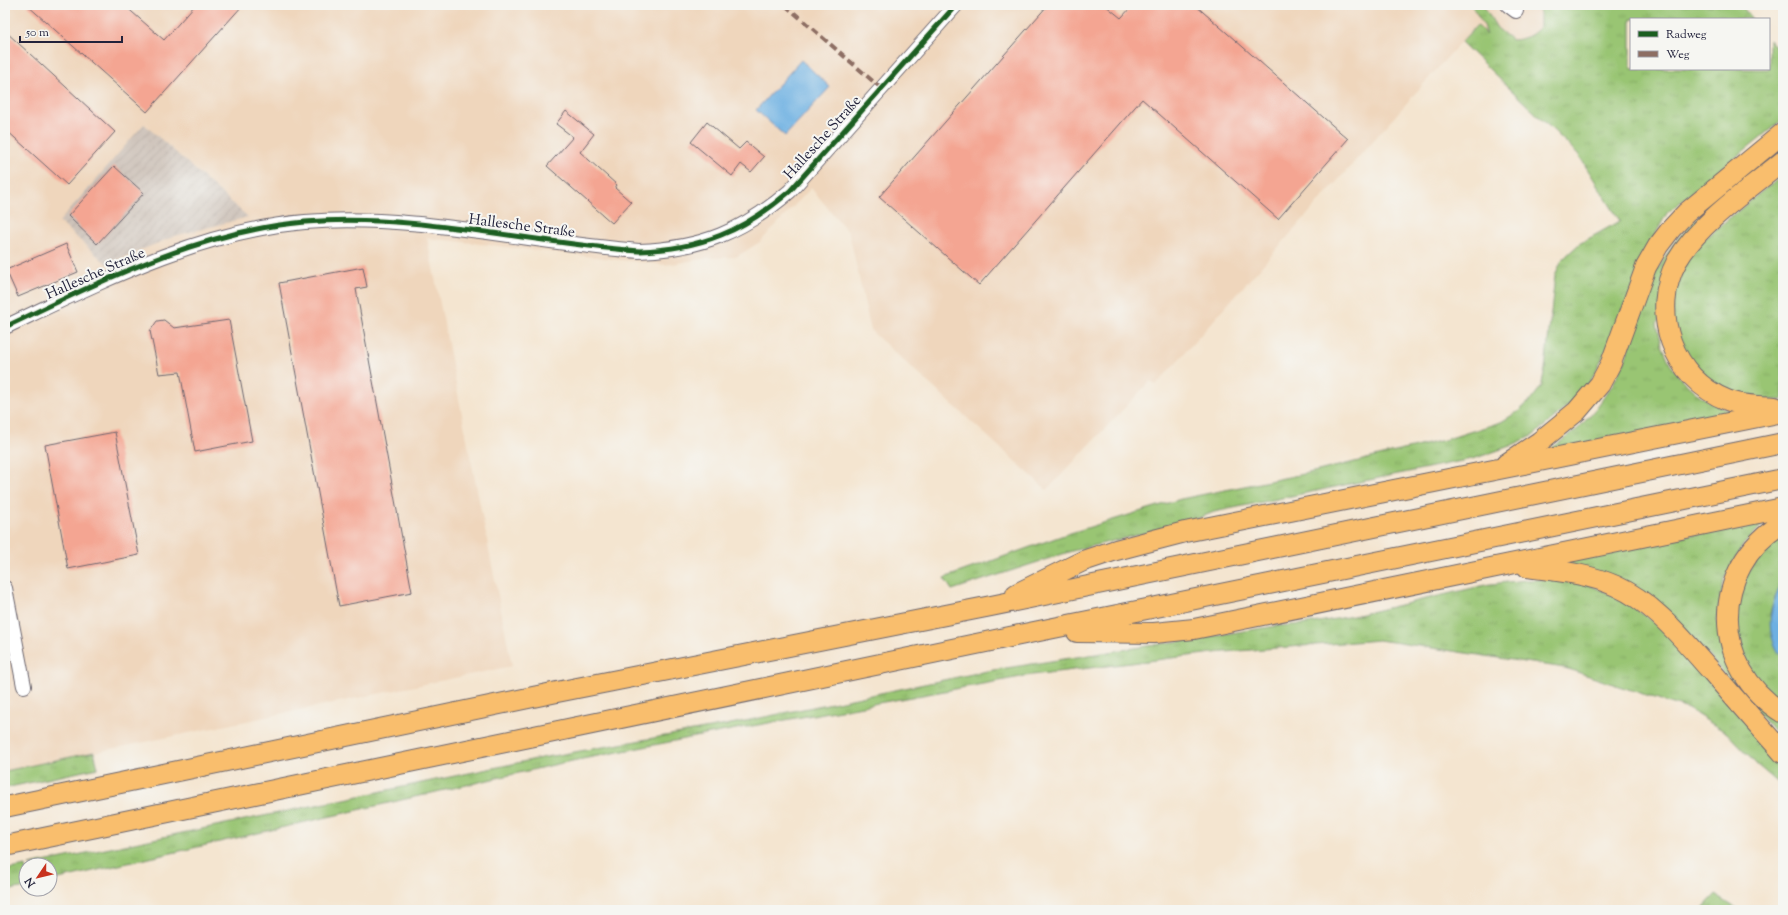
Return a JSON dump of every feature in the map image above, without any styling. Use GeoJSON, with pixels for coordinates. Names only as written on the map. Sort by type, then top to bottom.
{"type":"FeatureCollection","features":[{"type":"Feature","properties":{"kind":"highway"},"geometry":{"type":"LineString","coordinates":[[1498,469],[1558,427],[1591,397],[1611,363],[1628,318],[1635,293],[1646,267],[1658,246],[1686,213],[1783,133]]}},
{"type":"Feature","properties":{"kind":"highway"},"geometry":{"type":"LineString","coordinates":[[1783,161],[1698,232],[1671,274],[1667,287],[1665,316],[1667,330],[1677,357],[1694,378],[1704,387],[1727,400],[1740,404],[1783,407]]}},
{"type":"Feature","properties":{"kind":"highway"},"geometry":{"type":"LineString","coordinates":[[991,606],[1083,561],[1116,550],[1185,532],[1783,412]]}},
{"type":"Feature","properties":{"kind":"highway"},"geometry":{"type":"LineString","coordinates":[[5,807],[557,692],[991,606],[1783,443]]}},
{"type":"Feature","properties":{"kind":"highway"},"geometry":{"type":"LineString","coordinates":[[5,846],[1039,631],[1783,479]]}},
{"type":"Feature","properties":{"kind":"highway"},"geometry":{"type":"LineString","coordinates":[[1039,631],[1154,633],[1194,629],[1783,508]]}},
{"type":"Feature","properties":{"kind":"highway"},"geometry":{"type":"LineString","coordinates":[[1783,523],[1762,538],[1744,561],[1732,589],[1727,618],[1732,648],[1744,676],[1762,698],[1783,713]]}},
{"type":"Feature","properties":{"kind":"highway"},"geometry":{"type":"LineString","coordinates":[[1511,565],[1575,573],[1595,578],[1633,594],[1662,618],[1682,638],[1783,753]]}},
{"type":"Feature","properties":{"kind":"street","name":"Hallesche Straße"},"geometry":{"type":"LineString","coordinates":[[5,327],[151,261],[220,238],[279,225],[336,221],[396,223],[640,251],[675,249],[713,239],[730,233],[760,216],[790,191],[956,5]]}},
{"type":"Feature","properties":{"kind":"street"},"geometry":{"type":"LineString","coordinates":[[5,588],[24,686]]}},
{"type":"Feature","properties":{"kind":"shaded area"},"geometry":{"type":"Polygon","coordinates":[[[5,5],[1573,5],[1513,63],[1476,25],[1156,385],[1150,381],[1047,490],[871,331],[849,233],[811,188],[760,242],[736,257],[708,258],[666,265],[427,238],[512,666],[5,771],[5,5]]]}},
{"type":"Feature","properties":{"kind":"shaded area"},"geometry":{"type":"Polygon","coordinates":[[[144,124],[248,217],[175,236],[107,264],[59,222],[144,124]]]}},
{"type":"Feature","properties":{"kind":"green space"},"geometry":{"type":"Polygon","coordinates":[[[1471,5],[1483,5],[1497,28],[1512,40],[1528,36],[1540,27],[1540,13],[1536,5],[1741,5],[1751,18],[1630,18],[1630,70],[1770,70],[1770,40],[1783,56],[1783,119],[1667,213],[1655,235],[1610,343],[1591,380],[1577,398],[1534,435],[1510,446],[1476,458],[1214,512],[1186,523],[1072,551],[952,590],[944,578],[1064,535],[1181,499],[1318,471],[1444,440],[1501,422],[1519,411],[1531,400],[1541,387],[1545,369],[1555,275],[1562,260],[1579,244],[1620,221],[1578,154],[1461,42],[1477,25],[1487,35],[1484,25],[1471,5]]]}},
{"type":"Feature","properties":{"kind":"green space"},"geometry":{"type":"Polygon","coordinates":[[[1783,147],[1783,152],[1707,215],[1657,324],[1662,345],[1670,363],[1681,379],[1695,392],[1713,404],[1740,413],[1548,451],[1579,428],[1597,407],[1613,384],[1625,360],[1648,290],[1656,272],[1675,241],[1701,214],[1783,147]]]}},
{"type":"Feature","properties":{"kind":"green space"},"geometry":{"type":"Polygon","coordinates":[[[1783,174],[1783,400],[1750,400],[1721,391],[1697,373],[1680,348],[1672,319],[1675,290],[1686,262],[1704,239],[1783,174]]]}},
{"type":"Feature","properties":{"kind":"green space"},"geometry":{"type":"Polygon","coordinates":[[[1767,520],[1743,545],[1724,580],[1717,619],[1725,659],[1745,693],[1777,722],[1783,724],[1783,741],[1691,636],[1558,561],[1767,520]]]}},
{"type":"Feature","properties":{"kind":"green space"},"geometry":{"type":"Polygon","coordinates":[[[1783,529],[1783,582],[1775,598],[1770,614],[1773,639],[1783,659],[1783,704],[1753,677],[1735,635],[1739,585],[1768,541],[1783,529]]]}},
{"type":"Feature","properties":{"kind":"green space"},"geometry":{"type":"Polygon","coordinates":[[[1557,579],[1584,583],[1608,593],[1646,615],[1672,639],[1783,765],[1783,787],[1756,764],[1727,733],[1688,709],[1565,668],[1379,640],[1213,653],[1032,675],[736,729],[562,763],[58,879],[58,859],[541,758],[721,726],[987,671],[1276,626],[1307,624],[1353,616],[1490,584],[1526,580],[1557,579]]]}},
{"type":"Feature","properties":{"kind":"green space"},"geometry":{"type":"Polygon","coordinates":[[[94,752],[98,768],[5,788],[5,771],[94,752]]]}},
{"type":"Feature","properties":{"kind":"green space"},"geometry":{"type":"Polygon","coordinates":[[[18,868],[18,889],[5,891],[5,870],[18,868]]]}},
{"type":"Feature","properties":{"kind":"green space"},"geometry":{"type":"Polygon","coordinates":[[[1715,895],[1739,910],[1701,910],[1715,895]]]}},
{"type":"Feature","properties":{"kind":"water"},"geometry":{"type":"Polygon","coordinates":[[[801,60],[830,87],[785,136],[756,110],[801,60]]]}},
{"type":"Feature","properties":{"kind":"water"},"geometry":{"type":"Polygon","coordinates":[[[1783,582],[1783,659],[1773,640],[1770,620],[1774,601],[1783,582]]]}},
{"type":"Feature","properties":{"kind":"building"},"geometry":{"type":"Polygon","coordinates":[[[27,5],[124,5],[164,40],[195,5],[243,5],[147,112],[27,5]]]}},
{"type":"Feature","properties":{"kind":"building"},"geometry":{"type":"Polygon","coordinates":[[[1048,5],[1105,5],[1121,18],[1133,5],[1195,5],[1348,139],[1278,219],[1142,99],[979,285],[879,197],[1048,5]]]}},
{"type":"Feature","properties":{"kind":"building"},"geometry":{"type":"Polygon","coordinates":[[[5,31],[115,132],[67,185],[5,129],[5,31]]]}},
{"type":"Feature","properties":{"kind":"building"},"geometry":{"type":"Polygon","coordinates":[[[566,111],[594,134],[580,152],[617,185],[615,188],[631,202],[612,223],[547,166],[573,137],[556,124],[566,111]]]}},
{"type":"Feature","properties":{"kind":"building"},"geometry":{"type":"Polygon","coordinates":[[[707,122],[739,149],[746,142],[764,157],[751,172],[741,164],[732,176],[691,142],[707,122]]]}},
{"type":"Feature","properties":{"kind":"building"},"geometry":{"type":"Polygon","coordinates":[[[114,166],[144,193],[97,244],[68,216],[114,166]]]}},
{"type":"Feature","properties":{"kind":"building"},"geometry":{"type":"Polygon","coordinates":[[[66,244],[78,272],[18,297],[6,270],[66,244]]]}},
{"type":"Feature","properties":{"kind":"building"},"geometry":{"type":"Polygon","coordinates":[[[363,267],[367,287],[356,289],[412,592],[339,606],[279,283],[363,267]]]}},
{"type":"Feature","properties":{"kind":"building"},"geometry":{"type":"Polygon","coordinates":[[[164,320],[174,328],[229,320],[252,441],[195,452],[180,372],[159,374],[150,331],[157,321],[164,320]]]}},
{"type":"Feature","properties":{"kind":"building"},"geometry":{"type":"Polygon","coordinates":[[[115,432],[139,555],[68,569],[45,445],[115,432]]]}},
{"type":"Feature","properties":{"kind":"marked path"},"geometry":{"type":"LineString","coordinates":[[785,5],[882,89]]}},
{"type":"Feature","properties":{"kind":"cycle path"},"geometry":{"type":"LineString","coordinates":[[5,327],[114,276],[189,247],[266,227],[305,222],[347,220],[431,225],[556,242],[639,251],[702,242],[738,227],[756,217],[790,191],[956,5]]}}]}
